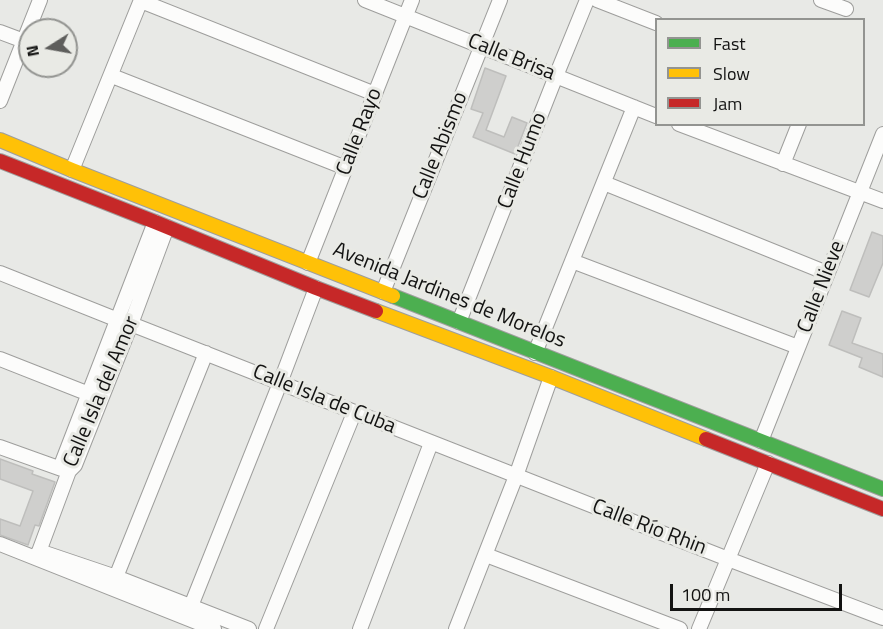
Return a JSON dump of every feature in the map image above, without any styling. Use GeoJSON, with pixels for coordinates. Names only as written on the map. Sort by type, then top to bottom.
{"type":"FeatureCollection","features":[{"type":"Feature","properties":{"kind":"main road","name":"Avenida Jardines de Morelos"},"geometry":{"type":"LineString","coordinates":[[0,140],[883,489]]}},
{"type":"Feature","properties":{"kind":"main road","name":"Avenida Jardines de Morelos"},"geometry":{"type":"LineString","coordinates":[[0,161],[316,288],[551,377],[883,509]]}},
{"type":"Feature","properties":{"kind":"main road"},"geometry":{"type":"LineString","coordinates":[[344,299],[352,280]]}},
{"type":"Feature","properties":{"kind":"main road"},"geometry":{"type":"LineString","coordinates":[[489,354],[496,337]]}},
{"type":"Feature","properties":{"kind":"main road"},"geometry":{"type":"LineString","coordinates":[[840,492],[846,474]]}},
{"type":"Feature","properties":{"kind":"street"},"geometry":{"type":"LineString","coordinates":[[33,18],[40,0]]}},
{"type":"Feature","properties":{"kind":"street"},"geometry":{"type":"LineString","coordinates":[[72,170],[141,0],[375,94]]}},
{"type":"Feature","properties":{"kind":"street","name":"Calle Brisa"},"geometry":{"type":"LineString","coordinates":[[365,0],[655,115]]}},
{"type":"Feature","properties":{"kind":"street","name":"Calle Rayo"},"geometry":{"type":"LineString","coordinates":[[308,263],[412,0]]}},
{"type":"Feature","properties":{"kind":"street","name":"Calle Abismo"},"geometry":{"type":"LineString","coordinates":[[383,292],[500,0]]}},
{"type":"Feature","properties":{"kind":"street","name":"Calle Humo"},"geometry":{"type":"LineString","coordinates":[[459,322],[587,0]]}},
{"type":"Feature","properties":{"kind":"street"},"geometry":{"type":"LineString","coordinates":[[597,0],[655,22]]}},
{"type":"Feature","properties":{"kind":"street"},"geometry":{"type":"LineString","coordinates":[[821,0],[846,10]]}},
{"type":"Feature","properties":{"kind":"street"},"geometry":{"type":"LineString","coordinates":[[0,32],[18,39]]}},
{"type":"Feature","properties":{"kind":"street"},"geometry":{"type":"LineString","coordinates":[[0,101],[18,56]]}},
{"type":"Feature","properties":{"kind":"street"},"geometry":{"type":"LineString","coordinates":[[112,76],[346,168]]}},
{"type":"Feature","properties":{"kind":"street"},"geometry":{"type":"LineString","coordinates":[[535,353],[634,107]]}},
{"type":"Feature","properties":{"kind":"street"},"geometry":{"type":"LineString","coordinates":[[684,126],[883,201]]}},
{"type":"Feature","properties":{"kind":"street"},"geometry":{"type":"LineString","coordinates":[[783,164],[799,126]]}},
{"type":"Feature","properties":{"kind":"street","name":"Calle Nieve"},"geometry":{"type":"LineString","coordinates":[[761,441],[883,134]]}},
{"type":"Feature","properties":{"kind":"street"},"geometry":{"type":"LineString","coordinates":[[604,183],[827,273]]}},
{"type":"Feature","properties":{"kind":"street","name":"Calle Isla del Amor"},"geometry":{"type":"LineString","coordinates":[[65,470],[75,465],[110,359],[161,225]]}},
{"type":"Feature","properties":{"kind":"street"},"geometry":{"type":"LineString","coordinates":[[572,261],[798,347]]}},
{"type":"Feature","properties":{"kind":"street","name":"Calle Isla de Cuba"},"geometry":{"type":"LineString","coordinates":[[0,273],[516,476]]}},
{"type":"Feature","properties":{"kind":"street"},"geometry":{"type":"LineString","coordinates":[[186,618],[316,288]]}},
{"type":"Feature","properties":{"kind":"street"},"geometry":{"type":"LineString","coordinates":[[116,577],[206,353]]}},
{"type":"Feature","properties":{"kind":"street"},"geometry":{"type":"LineString","coordinates":[[0,359],[89,394]]}},
{"type":"Feature","properties":{"kind":"street","name":"Calle Isla del Amor"},"geometry":{"type":"LineString","coordinates":[[38,554],[89,394],[110,359]]}},
{"type":"Feature","properties":{"kind":"street"},"geometry":{"type":"LineString","coordinates":[[457,629],[516,476],[551,377]]}},
{"type":"Feature","properties":{"kind":"street"},"geometry":{"type":"LineString","coordinates":[[266,629],[354,413]]}},
{"type":"Feature","properties":{"kind":"street"},"geometry":{"type":"LineString","coordinates":[[360,629],[431,443]]}},
{"type":"Feature","properties":{"kind":"street"},"geometry":{"type":"LineString","coordinates":[[0,447],[65,470]]}},
{"type":"Feature","properties":{"kind":"street"},"geometry":{"type":"LineString","coordinates":[[699,629],[768,463]]}},
{"type":"Feature","properties":{"kind":"street","name":"Calle Río Rhin"},"geometry":{"type":"LineString","coordinates":[[516,476],[883,618]]}},
{"type":"Feature","properties":{"kind":"street"},"geometry":{"type":"LineString","coordinates":[[0,544],[116,577],[186,618],[249,629]]}},
{"type":"Feature","properties":{"kind":"street"},"geometry":{"type":"LineString","coordinates":[[38,554],[43,562],[214,629]]}},
{"type":"Feature","properties":{"kind":"street"},"geometry":{"type":"LineString","coordinates":[[486,555],[680,629]]}},
{"type":"Feature","properties":{"kind":"building"},"geometry":{"type":"Polygon","coordinates":[[[485,68],[506,76],[486,130],[504,137],[512,117],[527,123],[515,154],[473,137],[483,113],[471,109],[485,68]]]}},
{"type":"Feature","properties":{"kind":"building"},"geometry":{"type":"Polygon","coordinates":[[[872,232],[883,236],[883,263],[869,297],[850,290],[872,232]]]}},
{"type":"Feature","properties":{"kind":"building"},"geometry":{"type":"Polygon","coordinates":[[[842,311],[861,318],[852,343],[883,354],[883,377],[859,367],[862,358],[829,345],[842,311]]]}},
{"type":"Feature","properties":{"kind":"building"},"geometry":{"type":"Polygon","coordinates":[[[0,459],[55,482],[39,526],[35,525],[28,545],[0,535],[0,519],[20,526],[33,491],[0,479],[0,459]]]}},
{"type":"Feature","properties":{"kind":"traffic: fast"},"geometry":{"type":"LineString","coordinates":[[393,296],[883,489]]}},
{"type":"Feature","properties":{"kind":"traffic: slow"},"geometry":{"type":"LineString","coordinates":[[0,140],[393,296]]}},
{"type":"Feature","properties":{"kind":"traffic: slow"},"geometry":{"type":"LineString","coordinates":[[376,311],[706,439]]}},
{"type":"Feature","properties":{"kind":"traffic: jam"},"geometry":{"type":"LineString","coordinates":[[0,161],[376,311]]}},
{"type":"Feature","properties":{"kind":"traffic: jam"},"geometry":{"type":"LineString","coordinates":[[706,439],[883,509]]}}]}
